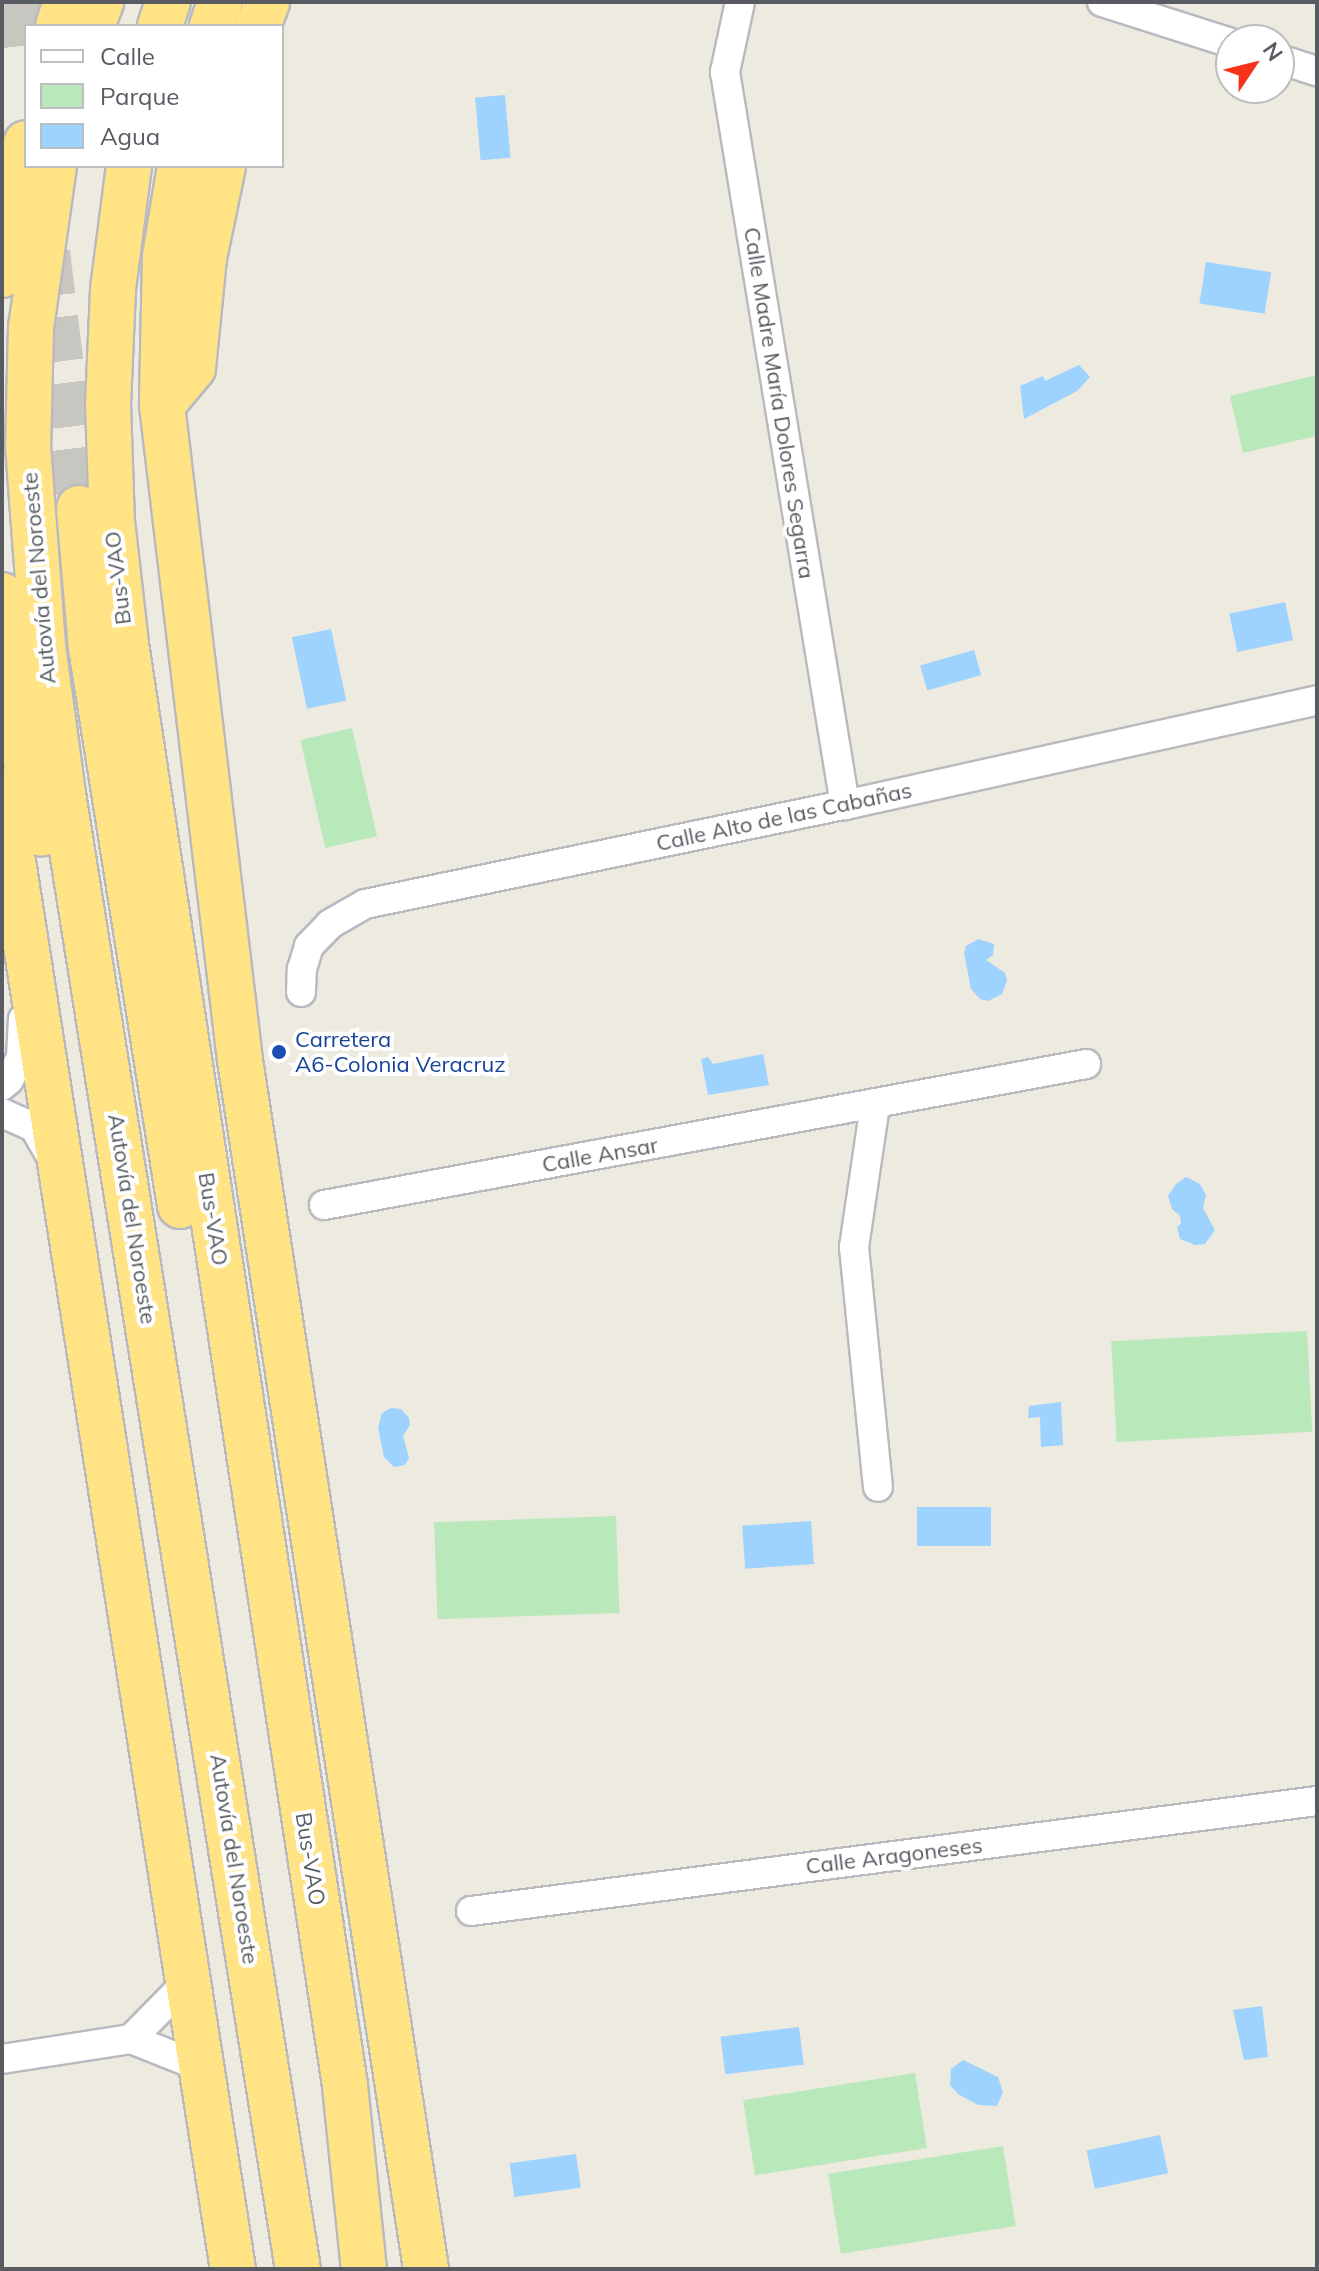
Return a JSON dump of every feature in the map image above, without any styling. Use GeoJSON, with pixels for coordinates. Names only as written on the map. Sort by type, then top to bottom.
{"type":"FeatureCollection","features":[{"type":"Feature","properties":{"kind":"highway"},"geometry":{"type":"LineString","coordinates":[[59,24],[66,2]]}},
{"type":"Feature","properties":{"kind":"highway"},"geometry":{"type":"LineString","coordinates":[[93,24],[101,2]]}},
{"type":"Feature","properties":{"kind":"highway"},"geometry":{"type":"LineString","coordinates":[[161,24],[168,2]]}},
{"type":"Feature","properties":{"kind":"highway"},"geometry":{"type":"LineString","coordinates":[[213,24],[220,2]]}},
{"type":"Feature","properties":{"kind":"highway"},"geometry":{"type":"LineString","coordinates":[[259,24],[267,2]]}},
{"type":"Feature","properties":{"kind":"highway"},"geometry":{"type":"LineString","coordinates":[[2,275],[24,154]]}},
{"type":"Feature","properties":{"kind":"highway","name":"Autovía del Noroeste"},"geometry":{"type":"LineString","coordinates":[[54,168],[31,327],[28,446],[43,646],[63,794],[298,2269]]}},
{"type":"Feature","properties":{"kind":"highway","name":"Bus-VAO"},"geometry":{"type":"LineString","coordinates":[[129,168],[113,290],[109,389],[112,521],[128,659],[345,2086],[362,2269]]}},
{"type":"Feature","properties":{"kind":"highway"},"geometry":{"type":"LineString","coordinates":[[180,168],[165,257],[162,405],[240,1060],[426,2269]]}},
{"type":"Feature","properties":{"kind":"highway"},"geometry":{"type":"LineString","coordinates":[[162,405],[193,368],[204,258],[223,168]]}},
{"type":"Feature","properties":{"kind":"highway"},"geometry":{"type":"LineString","coordinates":[[79,508],[98,694],[321,2076],[362,2269]]}},
{"type":"Feature","properties":{"kind":"highway"},"geometry":{"type":"LineString","coordinates":[[2,595],[27,769],[140,1269]]}},
{"type":"Feature","properties":{"kind":"highway"},"geometry":{"type":"LineString","coordinates":[[2,791],[59,1172],[98,1393],[199,2066],[233,2269]]}},
{"type":"Feature","properties":{"kind":"street","name":"Calle Madre María Dolores Segarra"},"geometry":{"type":"LineString","coordinates":[[740,2],[725,72],[845,805]]}},
{"type":"Feature","properties":{"kind":"street"},"geometry":{"type":"LineString","coordinates":[[1102,2],[1215,38]]}},
{"type":"Feature","properties":{"kind":"street"},"geometry":{"type":"LineString","coordinates":[[1295,64],[1317,71]]}},
{"type":"Feature","properties":{"kind":"street","name":"Calle Alto de las Cabañas"},"geometry":{"type":"LineString","coordinates":[[301,992],[302,969],[309,946],[330,924],[365,904],[845,805],[1317,700]]}},
{"type":"Feature","properties":{"kind":"street"},"geometry":{"type":"LineString","coordinates":[[2,1086],[9,1080],[21,1057],[27,951]]}},
{"type":"Feature","properties":{"kind":"street","name":"Calle Ansar"},"geometry":{"type":"LineString","coordinates":[[324,1205],[1086,1064]]}},
{"type":"Feature","properties":{"kind":"street"},"geometry":{"type":"LineString","coordinates":[[875,1105],[854,1247],[878,1487]]}},
{"type":"Feature","properties":{"kind":"street"},"geometry":{"type":"LineString","coordinates":[[2,1113],[34,1127],[59,1172]]}},
{"type":"Feature","properties":{"kind":"street","name":"Calle Aragoneses"},"geometry":{"type":"LineString","coordinates":[[471,1911],[1317,1801]]}},
{"type":"Feature","properties":{"kind":"street"},"geometry":{"type":"LineString","coordinates":[[131,2039],[188,1981]]}},
{"type":"Feature","properties":{"kind":"street"},"geometry":{"type":"LineString","coordinates":[[2,2059],[131,2039],[199,2066]]}},
{"type":"Feature","properties":{"kind":"green space"},"geometry":{"type":"Polygon","coordinates":[[[1317,375],[1317,436],[1243,453],[1230,396],[1317,375]]]}},
{"type":"Feature","properties":{"kind":"green space"},"geometry":{"type":"Polygon","coordinates":[[[352,728],[377,836],[325,848],[300,740],[352,728]]]}},
{"type":"Feature","properties":{"kind":"green space"},"geometry":{"type":"Polygon","coordinates":[[[1307,1331],[1312,1432],[1117,1442],[1111,1341],[1307,1331]]]}},
{"type":"Feature","properties":{"kind":"green space"},"geometry":{"type":"Polygon","coordinates":[[[616,1516],[619,1613],[437,1619],[434,1522],[616,1516]]]}},
{"type":"Feature","properties":{"kind":"green space"},"geometry":{"type":"Polygon","coordinates":[[[915,2073],[927,2148],[755,2175],[743,2100],[915,2073]]]}},
{"type":"Feature","properties":{"kind":"green space"},"geometry":{"type":"Polygon","coordinates":[[[1003,2146],[1016,2226],[841,2254],[828,2174],[1003,2146]]]}},
{"type":"Feature","properties":{"kind":"water"},"geometry":{"type":"Polygon","coordinates":[[[505,95],[510,158],[481,160],[475,98],[505,95]]]}},
{"type":"Feature","properties":{"kind":"water"},"geometry":{"type":"Polygon","coordinates":[[[1206,262],[1271,272],[1265,314],[1199,303],[1206,262]]]}},
{"type":"Feature","properties":{"kind":"water"},"geometry":{"type":"Polygon","coordinates":[[[1079,365],[1090,377],[1077,391],[1024,419],[1020,386],[1043,376],[1045,381],[1079,365]]]}},
{"type":"Feature","properties":{"kind":"water"},"geometry":{"type":"Polygon","coordinates":[[[1285,602],[1293,640],[1237,652],[1229,614],[1285,602]]]}},
{"type":"Feature","properties":{"kind":"water"},"geometry":{"type":"Polygon","coordinates":[[[331,629],[346,700],[307,709],[292,637],[331,629]]]}},
{"type":"Feature","properties":{"kind":"water"},"geometry":{"type":"Polygon","coordinates":[[[974,650],[981,675],[927,690],[920,665],[974,650]]]}},
{"type":"Feature","properties":{"kind":"water"},"geometry":{"type":"Polygon","coordinates":[[[978,939],[994,944],[993,955],[986,960],[1005,973],[1007,981],[1002,994],[988,1001],[980,999],[971,989],[964,953],[966,946],[978,939]]]}},
{"type":"Feature","properties":{"kind":"water"},"geometry":{"type":"Polygon","coordinates":[[[763,1054],[769,1085],[708,1095],[701,1059],[708,1057],[713,1064],[763,1054]]]}},
{"type":"Feature","properties":{"kind":"water"},"geometry":{"type":"Polygon","coordinates":[[[1186,1177],[1200,1184],[1206,1195],[1203,1208],[1215,1230],[1205,1244],[1195,1245],[1180,1239],[1177,1227],[1181,1224],[1180,1216],[1172,1209],[1168,1196],[1176,1184],[1186,1177]]]}},
{"type":"Feature","properties":{"kind":"water"},"geometry":{"type":"Polygon","coordinates":[[[1061,1402],[1063,1445],[1041,1447],[1040,1417],[1028,1418],[1029,1406],[1061,1402]]]}},
{"type":"Feature","properties":{"kind":"water"},"geometry":{"type":"Polygon","coordinates":[[[391,1408],[401,1409],[409,1418],[410,1425],[403,1436],[409,1458],[405,1465],[394,1467],[384,1457],[378,1428],[382,1413],[391,1408]]]}},
{"type":"Feature","properties":{"kind":"water"},"geometry":{"type":"Polygon","coordinates":[[[917,1507],[991,1507],[991,1546],[917,1546],[917,1507]]]}},
{"type":"Feature","properties":{"kind":"water"},"geometry":{"type":"Polygon","coordinates":[[[811,1521],[814,1564],[745,1569],[742,1526],[811,1521]]]}},
{"type":"Feature","properties":{"kind":"water"},"geometry":{"type":"Polygon","coordinates":[[[1262,2006],[1268,2057],[1244,2060],[1233,2010],[1262,2006]]]}},
{"type":"Feature","properties":{"kind":"water"},"geometry":{"type":"Polygon","coordinates":[[[799,2027],[804,2065],[725,2074],[721,2037],[799,2027]]]}},
{"type":"Feature","properties":{"kind":"water"},"geometry":{"type":"Polygon","coordinates":[[[963,2060],[998,2077],[1003,2092],[997,2106],[978,2105],[958,2094],[950,2085],[951,2069],[963,2060]]]}},
{"type":"Feature","properties":{"kind":"water"},"geometry":{"type":"Polygon","coordinates":[[[1160,2135],[1168,2173],[1095,2189],[1087,2151],[1160,2135]]]}},
{"type":"Feature","properties":{"kind":"water"},"geometry":{"type":"Polygon","coordinates":[[[576,2154],[581,2188],[514,2197],[510,2163],[576,2154]]]}},
{"type":"Feature","properties":{"kind":"tunnel"},"geometry":{"type":"LineString","coordinates":[[18,2],[24,51]]}},
{"type":"Feature","properties":{"kind":"tunnel"},"geometry":{"type":"LineString","coordinates":[[48,252],[79,508]]}},
{"type":"Feature","properties":{"kind":"place","name":"Carretera A6-Colonia Veracruz"},"geometry":{"type":"Point","coordinates":[279,1052]}}]}
